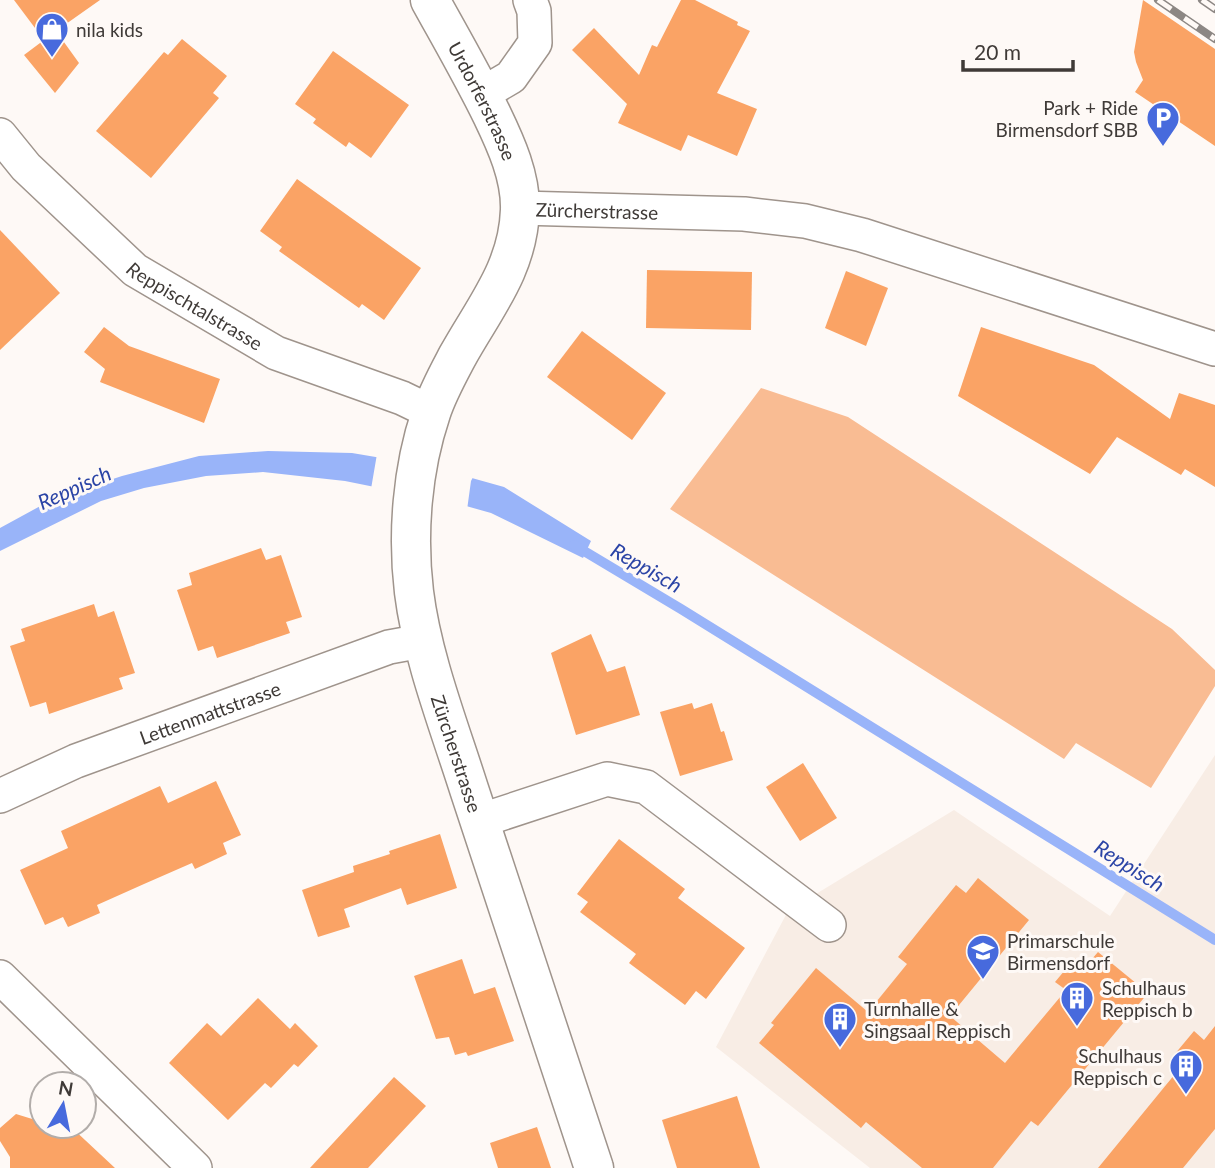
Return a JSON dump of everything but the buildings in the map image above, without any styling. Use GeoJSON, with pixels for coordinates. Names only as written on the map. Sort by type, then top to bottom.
{"type":"FeatureCollection","features":[{"type":"Feature","properties":{"kind":"main road","name":"Urdorferstrasse"},"geometry":{"type":"LineString","coordinates":[[430,0],[482,94],[508,150],[517,182],[520,208]]}},
{"type":"Feature","properties":{"kind":"main road","name":"Zürcherstrasse"},"geometry":{"type":"LineString","coordinates":[[520,208],[515,249],[504,278],[456,359],[426,429],[416,479],[412,520],[414,592],[422,641],[594,1168]]}},
{"type":"Feature","properties":{"kind":"street"},"geometry":{"type":"LineString","coordinates":[[482,94],[511,77],[535,43],[534,10],[530,0]]}},
{"type":"Feature","properties":{"kind":"street","name":"Reppischtalstrasse"},"geometry":{"type":"LineString","coordinates":[[0,135],[26,167],[135,270],[276,353],[402,398],[426,429]]}},
{"type":"Feature","properties":{"kind":"street","name":"Zürcherstrasse"},"geometry":{"type":"LineString","coordinates":[[520,208],[744,214],[805,221],[876,239],[1215,349]]}},
{"type":"Feature","properties":{"kind":"street","name":"Lettenmattstrasse"},"geometry":{"type":"LineString","coordinates":[[0,796],[102,751],[389,647],[422,641]]}},
{"type":"Feature","properties":{"kind":"street","name":"Zürcherstrasse"},"geometry":{"type":"LineString","coordinates":[[479,821],[607,779],[646,787],[829,925]]}},
{"type":"Feature","properties":{"kind":"street"},"geometry":{"type":"LineString","coordinates":[[0,977],[195,1168]]}},
{"type":"Feature","properties":{"kind":"shaded area"},"geometry":{"type":"Polygon","coordinates":[[[761,388],[848,417],[1172,629],[1215,670],[1215,686],[1151,788],[1076,743],[1064,759],[670,509],[761,388]]]}},
{"type":"Feature","properties":{"kind":"shaded area","name":"Primarschule Birmensdorf"},"geometry":{"type":"Polygon","coordinates":[[[1215,755],[1215,1168],[870,1168],[716,1047],[788,911],[954,810],[1110,916],[1215,755]]]}},
{"type":"Feature","properties":{"kind":"water"},"geometry":{"type":"Polygon","coordinates":[[[268,451],[352,453],[429,466],[504,487],[591,541],[583,558],[491,513],[459,504],[345,481],[263,472],[206,476],[144,488],[101,501],[0,551],[0,528],[55,498],[122,476],[199,456],[268,451]]]}},
{"type":"Feature","properties":{"kind":"pier"},"geometry":{"type":"Polygon","coordinates":[[[377,454],[430,463],[474,475],[467,510],[371,489],[377,454]]]}},
{"type":"Feature","properties":{"kind":"waterway","name":"Reppisch"},"geometry":{"type":"LineString","coordinates":[[574,545],[1215,940]]}},
{"type":"Feature","properties":{"kind":"railway"},"geometry":{"type":"LineString","coordinates":[[1158,0],[1215,39]]}},
{"type":"Feature","properties":{"kind":"railway"},"geometry":{"type":"LineString","coordinates":[[1202,0],[1215,9]]}},
{"type":"Feature","properties":{"kind":"place","name":"nila kids"},"geometry":{"type":"Point","coordinates":[52,59]}},
{"type":"Feature","properties":{"kind":"place","name":"Park + Ride Birmensdorf SBB"},"geometry":{"type":"Point","coordinates":[1163,148]}},
{"type":"Feature","properties":{"kind":"place","name":"Primarschule Birmensdorf"},"geometry":{"type":"Point","coordinates":[983,981]}},
{"type":"Feature","properties":{"kind":"place","name":"Schulhaus Reppisch b"},"geometry":{"type":"Point","coordinates":[1077,1028]}},
{"type":"Feature","properties":{"kind":"place","name":"Turnhalle & Singsaal Reppisch"},"geometry":{"type":"Point","coordinates":[840,1049]}},
{"type":"Feature","properties":{"kind":"place","name":"Schulhaus Reppisch c"},"geometry":{"type":"Point","coordinates":[1186,1096]}}]}
